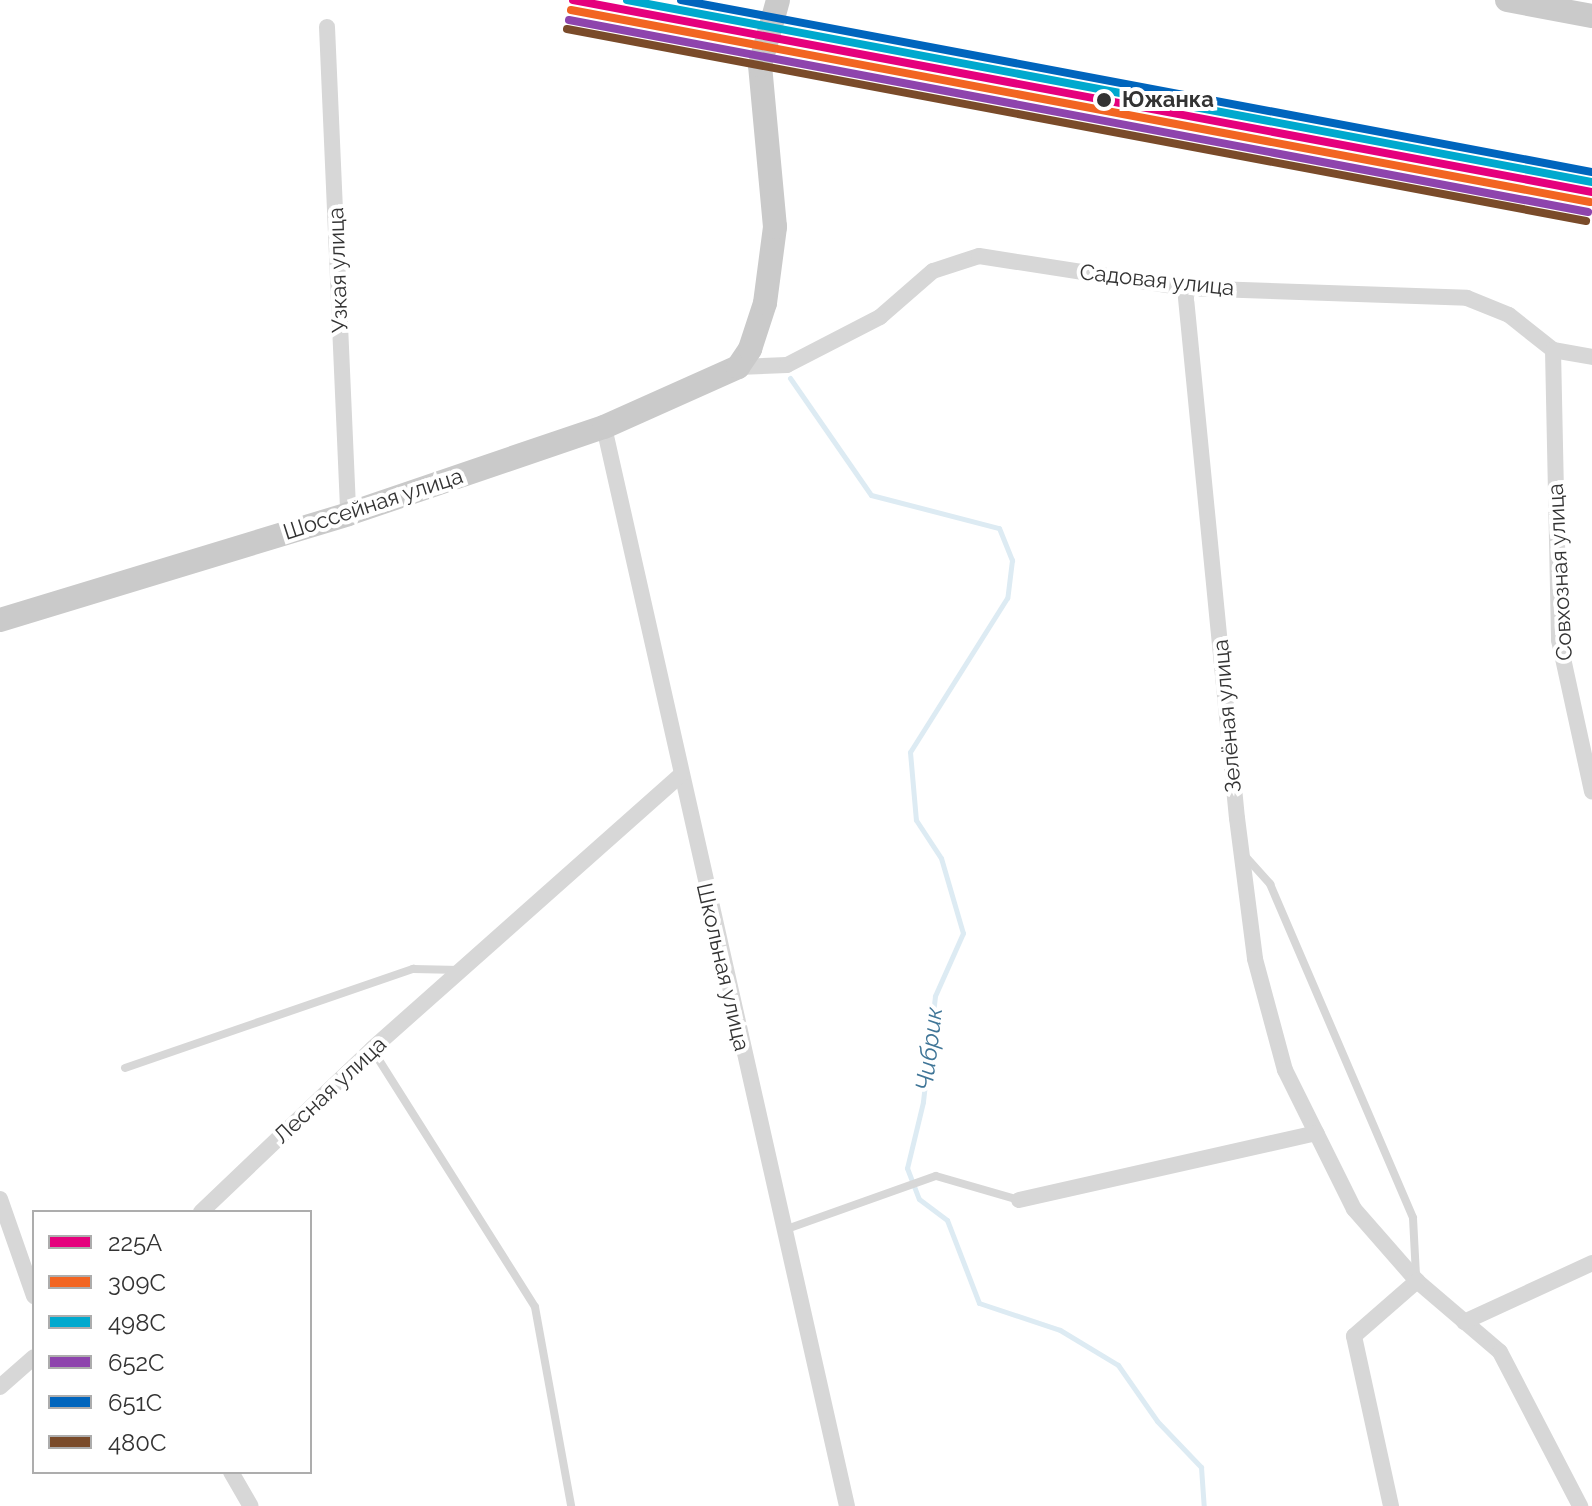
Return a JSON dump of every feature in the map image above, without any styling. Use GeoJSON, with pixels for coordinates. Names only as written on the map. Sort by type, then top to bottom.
{"type":"FeatureCollection","features":[{"type":"Feature","properties":{"kind":"main road"},"geometry":{"type":"LineString","coordinates":[[738,367],[750,349],[765,303],[775,227],[760,65],[778,0]]}},
{"type":"Feature","properties":{"kind":"main road"},"geometry":{"type":"LineString","coordinates":[[1516,1],[1592,16]]}},
{"type":"Feature","properties":{"kind":"main road","name":"Шоссейная улица"},"geometry":{"type":"LineString","coordinates":[[0,620],[348,514],[604,427],[738,367]]}},
{"type":"Feature","properties":{"kind":"street","name":"Узкая улица"},"geometry":{"type":"LineString","coordinates":[[327,27],[348,514]]}},
{"type":"Feature","properties":{"kind":"street","name":"Садовая улица"},"geometry":{"type":"LineString","coordinates":[[738,367],[787,365],[880,317],[933,271],[979,256],[1185,288],[1467,298],[1509,315],[1553,350],[1592,357]]}},
{"type":"Feature","properties":{"kind":"street","name":"Зелёная улица"},"geometry":{"type":"LineString","coordinates":[[1185,288],[1241,852],[1255,959],[1285,1070],[1354,1209],[1417,1281],[1500,1352],[1580,1506]]}},
{"type":"Feature","properties":{"kind":"street","name":"Совхозная улица"},"geometry":{"type":"LineString","coordinates":[[1553,350],[1559,640],[1592,791]]}},
{"type":"Feature","properties":{"kind":"street","name":"Школьная улица"},"geometry":{"type":"LineString","coordinates":[[604,427],[680,776],[847,1506]]}},
{"type":"Feature","properties":{"kind":"street","name":"Лесная улица"},"geometry":{"type":"LineString","coordinates":[[203,1210],[372,1049],[680,776]]}},
{"type":"Feature","properties":{"kind":"street"},"geometry":{"type":"LineString","coordinates":[[1019,1200],[1317,1133]]}},
{"type":"Feature","properties":{"kind":"street"},"geometry":{"type":"LineString","coordinates":[[0,1199],[32,1290]]}},
{"type":"Feature","properties":{"kind":"street"},"geometry":{"type":"LineString","coordinates":[[1464,1322],[1592,1263]]}},
{"type":"Feature","properties":{"kind":"street"},"geometry":{"type":"LineString","coordinates":[[1391,1506],[1354,1336],[1417,1281]]}},
{"type":"Feature","properties":{"kind":"street"},"geometry":{"type":"LineString","coordinates":[[0,1387],[32,1359]]}},
{"type":"Feature","properties":{"kind":"street"},"geometry":{"type":"LineString","coordinates":[[232,1474],[251,1506]]}},
{"type":"Feature","properties":{"kind":"lane"},"geometry":{"type":"LineString","coordinates":[[1241,852],[1270,884],[1413,1218],[1417,1281]]}},
{"type":"Feature","properties":{"kind":"lane"},"geometry":{"type":"LineString","coordinates":[[125,1068],[413,969],[461,971]]}},
{"type":"Feature","properties":{"kind":"lane"},"geometry":{"type":"LineString","coordinates":[[372,1049],[535,1307],[571,1506]]}},
{"type":"Feature","properties":{"kind":"lane"},"geometry":{"type":"LineString","coordinates":[[784,1230],[936,1176],[1019,1200]]}},
{"type":"Feature","properties":{"kind":"waterway","name":"Чибрик"},"geometry":{"type":"LineString","coordinates":[[790,378],[871,495],[999,528],[1012,560],[1007,598],[910,752],[916,820],[941,858],[963,933],[935,996],[923,1102],[907,1168],[919,1199],[947,1220],[979,1303],[1060,1330],[1118,1365],[1157,1421],[1201,1467],[1204,1506]]}},
{"type":"Feature","properties":{"kind":"transit line","name":"225А"},"geometry":{"type":"LineString","coordinates":[[573,0],[1592,192]]}},
{"type":"Feature","properties":{"kind":"transit line","name":"498С"},"geometry":{"type":"LineString","coordinates":[[627,0],[1592,182]]}},
{"type":"Feature","properties":{"kind":"transit line","name":"651С"},"geometry":{"type":"LineString","coordinates":[[681,0],[1592,172]]}},
{"type":"Feature","properties":{"kind":"transit line","name":"309С"},"geometry":{"type":"LineString","coordinates":[[571,10],[1590,202]]}},
{"type":"Feature","properties":{"kind":"transit line","name":"652С"},"geometry":{"type":"LineString","coordinates":[[569,20],[1588,212]]}},
{"type":"Feature","properties":{"kind":"transit line","name":"480С"},"geometry":{"type":"LineString","coordinates":[[567,29],[1586,221]]}},
{"type":"Feature","properties":{"kind":"place","name":"Южанка"},"geometry":{"type":"Point","coordinates":[1104,100]}}]}
